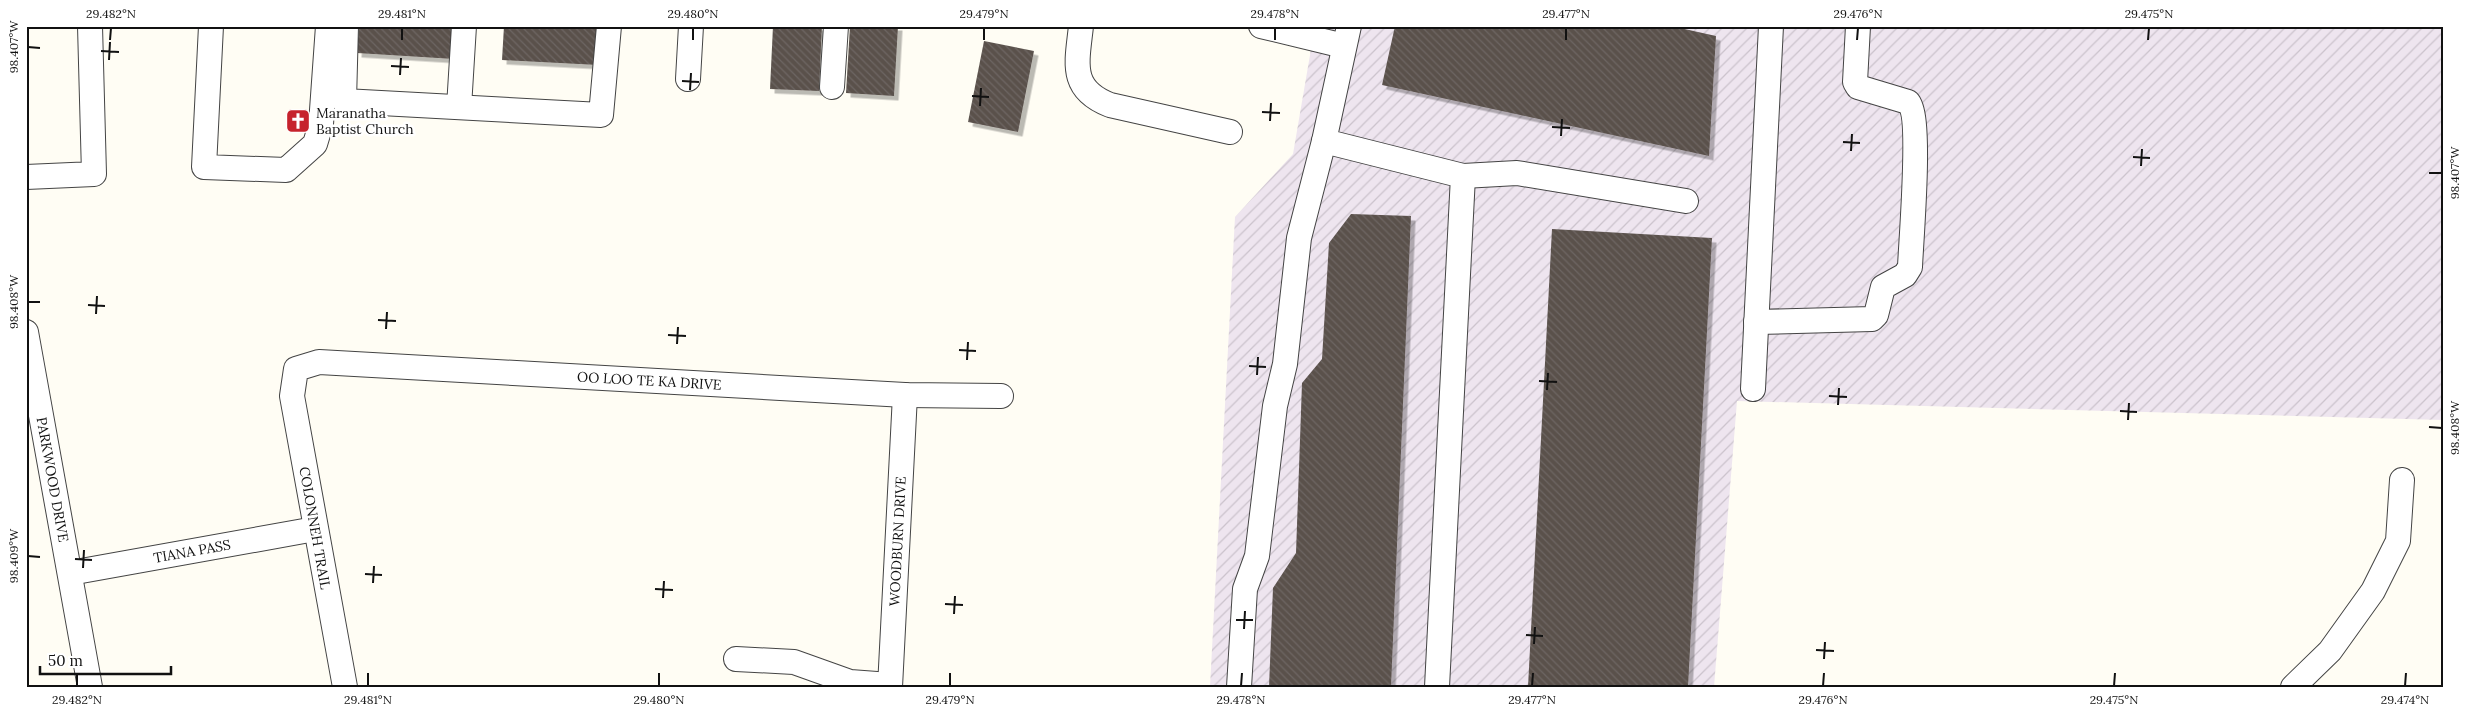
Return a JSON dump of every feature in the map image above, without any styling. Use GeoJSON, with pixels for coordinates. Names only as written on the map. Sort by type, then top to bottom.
{"type":"FeatureCollection","features":[{"type":"Feature","properties":{"kind":"street"},"geometry":{"type":"LineString","coordinates":[[26,177],[94,174],[90,26]]}},
{"type":"Feature","properties":{"kind":"street"},"geometry":{"type":"LineString","coordinates":[[211,26],[204,167],[286,170],[315,144],[321,124],[328,26]]}},
{"type":"Feature","properties":{"kind":"street"},"geometry":{"type":"LineString","coordinates":[[346,26],[344,102],[601,115],[609,26]]}},
{"type":"Feature","properties":{"kind":"street"},"geometry":{"type":"LineString","coordinates":[[459,107],[464,26]]}},
{"type":"Feature","properties":{"kind":"street"},"geometry":{"type":"LineString","coordinates":[[688,79],[691,26]]}},
{"type":"Feature","properties":{"kind":"street"},"geometry":{"type":"LineString","coordinates":[[832,87],[836,26]]}},
{"type":"Feature","properties":{"kind":"street"},"geometry":{"type":"LineString","coordinates":[[1081,26],[1078,71],[1083,86],[1094,98],[1110,105],[1230,132]]}},
{"type":"Feature","properties":{"kind":"street"},"geometry":{"type":"LineString","coordinates":[[1239,687],[1245,589],[1257,556],[1275,406],[1284,364],[1299,238],[1324,141],[1346,36],[1261,26]]}},
{"type":"Feature","properties":{"kind":"street"},"geometry":{"type":"LineString","coordinates":[[1753,390],[1771,26]]}},
{"type":"Feature","properties":{"kind":"street"},"geometry":{"type":"LineString","coordinates":[[1756,322],[1872,319],[1876,316],[1883,286],[1904,275],[1910,267],[1916,135],[1912,106],[1908,102],[1858,87],[1855,82],[1858,26]]}},
{"type":"Feature","properties":{"kind":"street"},"geometry":{"type":"LineString","coordinates":[[1324,141],[1463,176],[1517,173],[1686,200]]}},
{"type":"Feature","properties":{"kind":"street"},"geometry":{"type":"LineString","coordinates":[[1437,687],[1463,176]]}},
{"type":"Feature","properties":{"kind":"street","name":"PARKWOOD DRIVE"},"geometry":{"type":"LineString","coordinates":[[26,332],[90,687]]}},
{"type":"Feature","properties":{"kind":"street","name":"OO LOO TE KA DRIVE"},"geometry":{"type":"LineString","coordinates":[[296,369],[319,362],[905,395],[1001,396]]}},
{"type":"Feature","properties":{"kind":"street","name":"COLONNEH TRAIL"},"geometry":{"type":"LineString","coordinates":[[296,369],[292,396],[345,687]]}},
{"type":"Feature","properties":{"kind":"street","name":"WOODBURN DRIVE"},"geometry":{"type":"LineString","coordinates":[[890,686],[905,395]]}},
{"type":"Feature","properties":{"kind":"street"},"geometry":{"type":"LineString","coordinates":[[2293,687],[2330,651],[2374,591],[2398,541],[2402,480]]}},
{"type":"Feature","properties":{"kind":"street","name":"TIANA PASS"},"geometry":{"type":"LineString","coordinates":[[70,573],[315,529]]}},
{"type":"Feature","properties":{"kind":"street"},"geometry":{"type":"LineString","coordinates":[[736,659],[794,662],[850,682],[890,686]]}},
{"type":"Feature","properties":{"kind":"shaded area"},"geometry":{"type":"Polygon","coordinates":[[[1315,26],[2443,26],[2443,420],[1737,401],[1714,687],[1210,687],[1235,217],[1293,154],[1315,26]]]}},
{"type":"Feature","properties":{"kind":"building"},"geometry":{"type":"Polygon","coordinates":[[[359,26],[456,26],[454,59],[357,53],[359,26]]]}},
{"type":"Feature","properties":{"kind":"building"},"geometry":{"type":"Polygon","coordinates":[[[504,26],[600,26],[598,65],[502,60],[504,26]]]}},
{"type":"Feature","properties":{"kind":"building"},"geometry":{"type":"Polygon","coordinates":[[[773,26],[822,26],[819,91],[770,89],[773,26]]]}},
{"type":"Feature","properties":{"kind":"building"},"geometry":{"type":"Polygon","coordinates":[[[850,26],[898,26],[894,96],[846,93],[850,26]]]}},
{"type":"Feature","properties":{"kind":"building"},"geometry":{"type":"Polygon","coordinates":[[[1395,26],[1671,26],[1716,36],[1709,156],[1382,85],[1395,26]]]}},
{"type":"Feature","properties":{"kind":"building"},"geometry":{"type":"Polygon","coordinates":[[[984,41],[1034,51],[1018,132],[968,122],[984,41]]]}},
{"type":"Feature","properties":{"kind":"building"},"geometry":{"type":"Polygon","coordinates":[[[1351,214],[1411,216],[1391,687],[1269,687],[1273,588],[1296,553],[1302,383],[1322,359],[1329,243],[1351,214]]]}},
{"type":"Feature","properties":{"kind":"building"},"geometry":{"type":"Polygon","coordinates":[[[1552,229],[1712,238],[1688,687],[1528,687],[1552,229]]]}},
{"type":"Feature","properties":{"kind":"place","name":"Maranatha Baptist Church"},"geometry":{"type":"Point","coordinates":[298,121]}}]}
